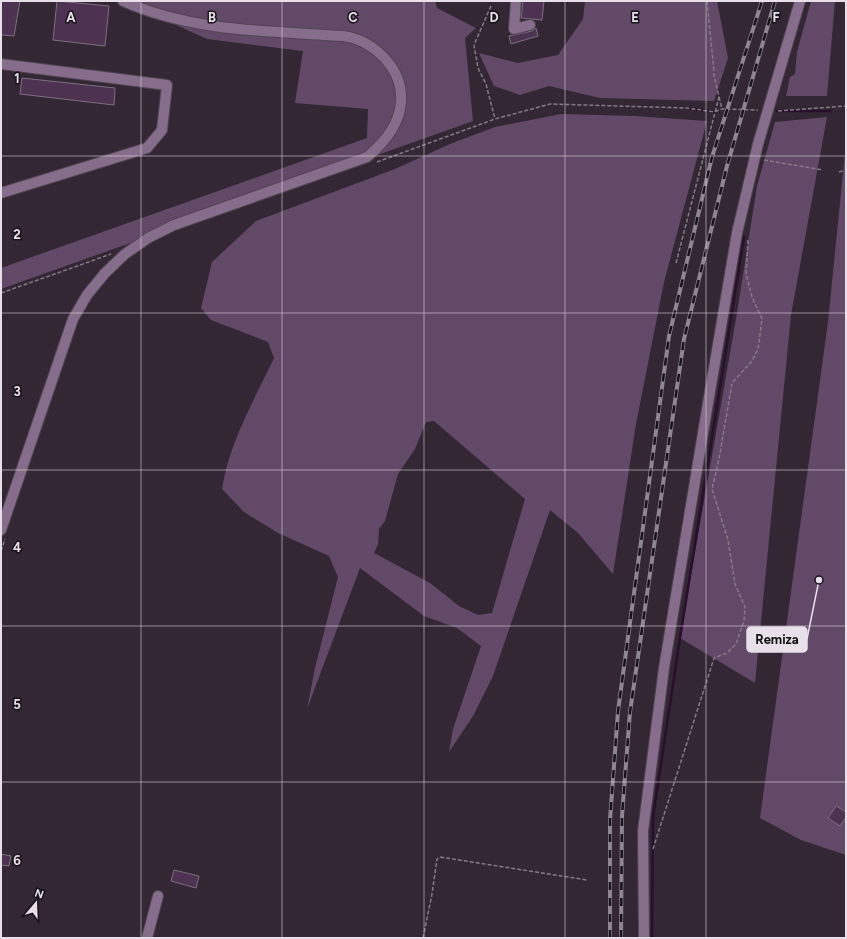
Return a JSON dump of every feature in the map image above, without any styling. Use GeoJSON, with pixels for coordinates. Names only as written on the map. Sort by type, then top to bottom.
{"type":"FeatureCollection","features":[{"type":"Feature","properties":{"kind":"street"},"geometry":{"type":"LineString","coordinates":[[1,530],[73,319],[92,289],[105,273],[125,254],[148,238],[174,225],[367,157],[389,136],[398,118],[402,100],[398,83],[392,68],[373,47],[358,39],[343,36],[202,25],[173,20],[123,1]]}},
{"type":"Feature","properties":{"kind":"street"},"geometry":{"type":"LineString","coordinates":[[516,1],[514,29],[530,25]]}},
{"type":"Feature","properties":{"kind":"street"},"geometry":{"type":"LineString","coordinates":[[644,938],[643,831],[664,668],[737,233],[754,158],[800,1]]}},
{"type":"Feature","properties":{"kind":"street"},"geometry":{"type":"LineString","coordinates":[[1,64],[167,85],[162,130],[147,148],[1,193]]}},
{"type":"Feature","properties":{"kind":"street"},"geometry":{"type":"LineString","coordinates":[[147,938],[158,896]]}},
{"type":"Feature","properties":{"kind":"path"},"geometry":{"type":"LineString","coordinates":[[375,162],[495,119],[550,104],[687,108],[714,112],[722,109],[714,71],[707,1]]}},
{"type":"Feature","properties":{"kind":"path"},"geometry":{"type":"LineString","coordinates":[[491,6],[474,45],[478,68],[486,84],[495,119]]}},
{"type":"Feature","properties":{"kind":"path"},"geometry":{"type":"LineString","coordinates":[[676,263],[719,96]]}},
{"type":"Feature","properties":{"kind":"path"},"geometry":{"type":"LineString","coordinates":[[830,106],[846,106]]}},
{"type":"Feature","properties":{"kind":"path"},"geometry":{"type":"LineString","coordinates":[[754,158],[823,170]]}},
{"type":"Feature","properties":{"kind":"path"},"geometry":{"type":"LineString","coordinates":[[839,172],[846,170]]}},
{"type":"Feature","properties":{"kind":"path"},"geometry":{"type":"LineString","coordinates":[[652,850],[714,658],[727,653],[736,644],[744,621],[745,607],[735,584],[728,540],[712,489],[719,459],[732,383],[752,361],[758,349],[762,319],[752,297],[746,274],[748,240]]}},
{"type":"Feature","properties":{"kind":"path"},"geometry":{"type":"LineString","coordinates":[[1,293],[106,255],[125,254]]}},
{"type":"Feature","properties":{"kind":"path"},"geometry":{"type":"LineString","coordinates":[[423,938],[437,859],[440,857],[587,880]]}},
{"type":"Feature","properties":{"kind":"shaded area"},"geometry":{"type":"Polygon","coordinates":[[[139,1],[435,1],[437,8],[476,28],[465,38],[473,121],[1,289],[1,268],[367,138],[368,109],[295,103],[303,51],[207,39],[139,8],[139,1]]]}},
{"type":"Feature","properties":{"kind":"shaded area"},"geometry":{"type":"Polygon","coordinates":[[[585,1],[717,1],[728,58],[714,101],[600,98],[549,86],[520,95],[494,86],[479,53],[518,63],[558,55],[583,19],[585,1]]]}},
{"type":"Feature","properties":{"kind":"shaded area"},"geometry":{"type":"Polygon","coordinates":[[[811,1],[835,1],[827,96],[786,96],[790,77],[795,74],[797,52],[811,1]]]}},
{"type":"Feature","properties":{"kind":"shaded area"},"geometry":{"type":"Polygon","coordinates":[[[561,114],[634,116],[707,121],[664,282],[636,424],[613,574],[578,533],[550,510],[493,676],[473,716],[449,752],[453,729],[481,646],[457,628],[424,616],[360,568],[307,709],[315,668],[338,577],[329,556],[278,533],[244,512],[222,489],[225,472],[236,438],[274,358],[268,342],[211,320],[201,308],[212,262],[256,221],[395,169],[450,144],[495,127],[561,114]],[[434,421],[426,422],[415,449],[398,474],[385,521],[379,529],[378,544],[374,553],[430,583],[459,606],[478,615],[492,613],[525,499],[434,421]]]}},
{"type":"Feature","properties":{"kind":"shaded area"},"geometry":{"type":"Polygon","coordinates":[[[827,117],[791,315],[755,683],[680,638],[736,319],[757,186],[775,122],[827,117]]]}},
{"type":"Feature","properties":{"kind":"shaded area"},"geometry":{"type":"Polygon","coordinates":[[[846,143],[846,855],[801,840],[760,818],[828,322],[846,143]]]}},
{"type":"Feature","properties":{"kind":"building"},"geometry":{"type":"Polygon","coordinates":[[[1,1],[20,1],[14,36],[1,35],[1,1]]]}},
{"type":"Feature","properties":{"kind":"building"},"geometry":{"type":"Polygon","coordinates":[[[57,1],[109,6],[105,46],[53,40],[57,1]]]}},
{"type":"Feature","properties":{"kind":"building"},"geometry":{"type":"Polygon","coordinates":[[[523,1],[544,1],[542,20],[521,18],[523,1]]]}},
{"type":"Feature","properties":{"kind":"building"},"geometry":{"type":"Polygon","coordinates":[[[536,28],[538,36],[511,44],[509,36],[532,31],[536,28]]]}},
{"type":"Feature","properties":{"kind":"building"},"geometry":{"type":"Polygon","coordinates":[[[22,78],[115,88],[114,105],[20,94],[22,78]]]}},
{"type":"Feature","properties":{"kind":"building"},"geometry":{"type":"Polygon","coordinates":[[[836,806],[846,812],[846,817],[840,826],[828,818],[836,806]]]}},
{"type":"Feature","properties":{"kind":"building"},"geometry":{"type":"Polygon","coordinates":[[[1,854],[11,856],[9,866],[1,865],[1,854]]]}},
{"type":"Feature","properties":{"kind":"building"},"geometry":{"type":"Polygon","coordinates":[[[174,870],[199,876],[196,888],[171,881],[174,870]]]}},
{"type":"Feature","properties":{"kind":"waterway"},"geometry":{"type":"LineString","coordinates":[[687,108],[714,112]]}},
{"type":"Feature","properties":{"kind":"waterway"},"geometry":{"type":"LineString","coordinates":[[777,111],[830,111]]}},
{"type":"Feature","properties":{"kind":"waterway"},"geometry":{"type":"LineString","coordinates":[[652,938],[653,817],[744,237]]}},
{"type":"Feature","properties":{"kind":"railway"},"geometry":{"type":"LineString","coordinates":[[610,938],[610,820],[618,711],[669,336],[712,157],[762,1]]}},
{"type":"Feature","properties":{"kind":"railway"},"geometry":{"type":"LineString","coordinates":[[621,938],[622,816],[630,712],[684,339],[727,166],[775,1]]}},
{"type":"Feature","properties":{"kind":"place","name":"Remiza"},"geometry":{"type":"Point","coordinates":[819,580]}}]}
